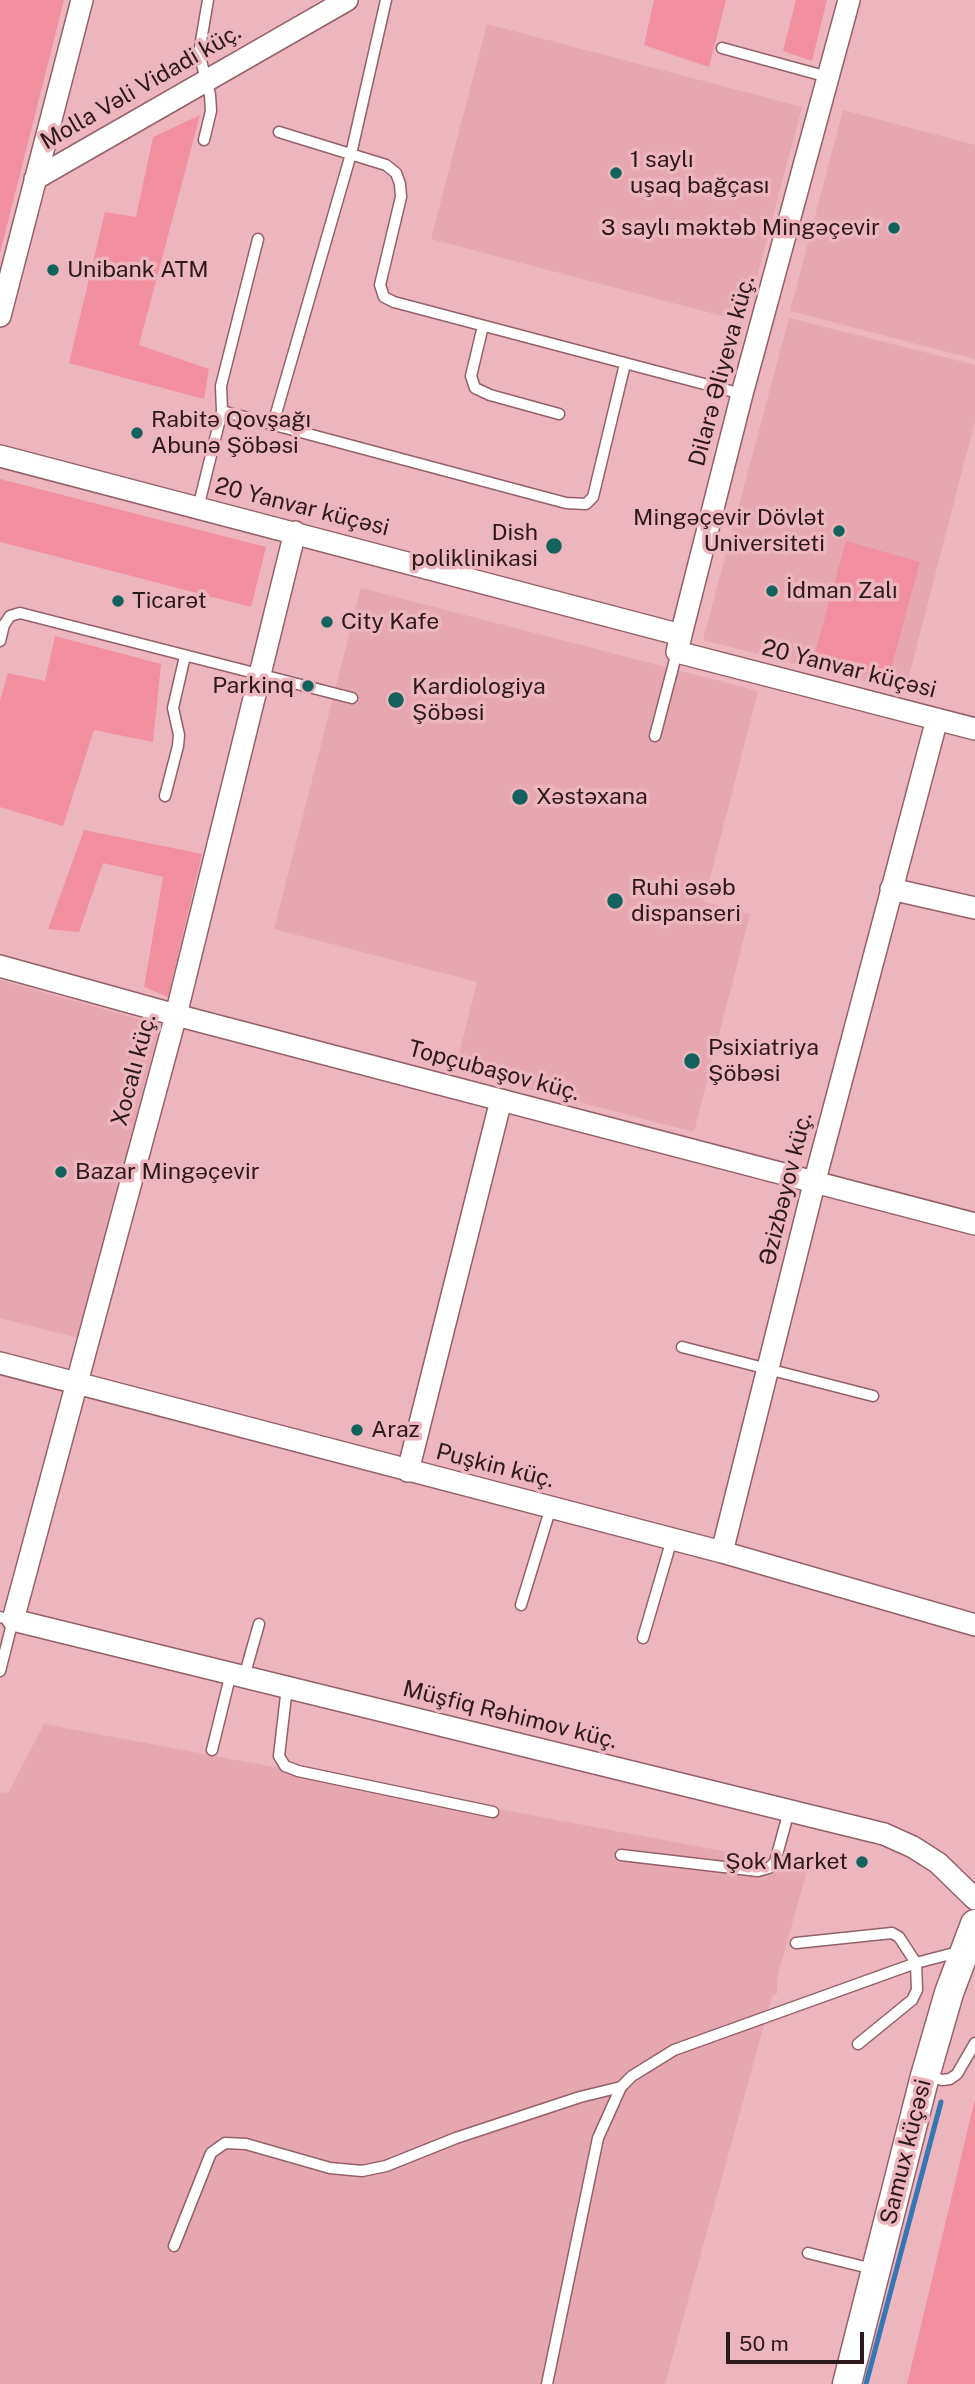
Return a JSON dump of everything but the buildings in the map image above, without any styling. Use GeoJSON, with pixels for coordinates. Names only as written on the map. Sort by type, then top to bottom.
{"type":"FeatureCollection","features":[{"type":"Feature","properties":{"kind":"main road","name":"Samux küçəsi"},"geometry":{"type":"LineString","coordinates":[[848,2384],[925,2076],[964,1950],[975,1924]]}},
{"type":"Feature","properties":{"kind":"street"},"geometry":{"type":"LineString","coordinates":[[0,316],[82,0]]}},
{"type":"Feature","properties":{"kind":"street","name":"Molla Vəli Vidadi küç."},"geometry":{"type":"LineString","coordinates":[[35,179],[347,0]]}},
{"type":"Feature","properties":{"kind":"street","name":"Dilarə Əliyeva küç."},"geometry":{"type":"LineString","coordinates":[[679,644],[741,394],[849,0]]}},
{"type":"Feature","properties":{"kind":"street","name":"20 Yanvar küçəsi"},"geometry":{"type":"LineString","coordinates":[[0,456],[295,532],[975,729]]}},
{"type":"Feature","properties":{"kind":"street","name":"Xocalı küç."},"geometry":{"type":"LineString","coordinates":[[6,1618],[77,1382],[176,1015],[295,532]]}},
{"type":"Feature","properties":{"kind":"street","name":"Əzizbəyov küç."},"geometry":{"type":"LineString","coordinates":[[722,1552],[815,1180],[937,719]]}},
{"type":"Feature","properties":{"kind":"street"},"geometry":{"type":"LineString","coordinates":[[891,889],[975,908]]}},
{"type":"Feature","properties":{"kind":"street","name":"Topçubaşov küç."},"geometry":{"type":"LineString","coordinates":[[0,966],[176,1015],[975,1224]]}},
{"type":"Feature","properties":{"kind":"street"},"geometry":{"type":"LineString","coordinates":[[408,1471],[501,1100]]}},
{"type":"Feature","properties":{"kind":"street","name":"Puşkin küç."},"geometry":{"type":"LineString","coordinates":[[0,1363],[722,1552],[975,1625]]}},
{"type":"Feature","properties":{"kind":"street","name":"Müşfiq Rəhimov küç."},"geometry":{"type":"LineString","coordinates":[[6,1618],[884,1834],[913,1847],[938,1863],[975,1899]]}},
{"type":"Feature","properties":{"kind":"lane"},"geometry":{"type":"LineString","coordinates":[[204,141],[211,111],[210,95],[199,52],[208,0]]}},
{"type":"Feature","properties":{"kind":"lane"},"geometry":{"type":"LineString","coordinates":[[273,424],[351,154],[386,0]]}},
{"type":"Feature","properties":{"kind":"lane"},"geometry":{"type":"LineString","coordinates":[[722,48],[828,77]]}},
{"type":"Feature","properties":{"kind":"lane"},"geometry":{"type":"LineString","coordinates":[[279,132],[386,166],[396,173],[401,197],[380,285],[384,297],[394,302],[741,394]]}},
{"type":"Feature","properties":{"kind":"lane"},"geometry":{"type":"LineString","coordinates":[[198,508],[222,411],[221,386],[258,239]]}},
{"type":"Feature","properties":{"kind":"lane"},"geometry":{"type":"LineString","coordinates":[[483,326],[471,376],[475,388],[490,395],[559,414]]}},
{"type":"Feature","properties":{"kind":"lane"},"geometry":{"type":"LineString","coordinates":[[222,411],[566,503],[586,504],[593,497],[625,364]]}},
{"type":"Feature","properties":{"kind":"lane"},"geometry":{"type":"LineString","coordinates":[[0,641],[4,625],[10,616],[20,613],[352,698]]}},
{"type":"Feature","properties":{"kind":"lane"},"geometry":{"type":"LineString","coordinates":[[655,736],[679,644]]}},
{"type":"Feature","properties":{"kind":"lane"},"geometry":{"type":"LineString","coordinates":[[165,796],[178,746],[179,735],[173,708],[185,656]]}},
{"type":"Feature","properties":{"kind":"lane"},"geometry":{"type":"LineString","coordinates":[[682,1347],[873,1396]]}},
{"type":"Feature","properties":{"kind":"lane"},"geometry":{"type":"LineString","coordinates":[[521,1605],[551,1507]]}},
{"type":"Feature","properties":{"kind":"lane"},"geometry":{"type":"LineString","coordinates":[[643,1638],[672,1539]]}},
{"type":"Feature","properties":{"kind":"lane"},"geometry":{"type":"LineString","coordinates":[[0,1671],[6,1618]]}},
{"type":"Feature","properties":{"kind":"lane"},"geometry":{"type":"LineString","coordinates":[[212,1750],[259,1624]]}},
{"type":"Feature","properties":{"kind":"lane"},"geometry":{"type":"LineString","coordinates":[[287,1687],[279,1756],[285,1766],[492,1812]]}},
{"type":"Feature","properties":{"kind":"lane"},"geometry":{"type":"LineString","coordinates":[[621,1855],[758,1871],[769,1868],[775,1862],[789,1811]]}},
{"type":"Feature","properties":{"kind":"lane"},"geometry":{"type":"LineString","coordinates":[[796,1943],[892,1933],[899,1937],[916,1963],[917,1990],[912,2000],[858,2044]]}},
{"type":"Feature","properties":{"kind":"lane"},"geometry":{"type":"LineString","coordinates":[[547,2384],[598,2138],[621,2087],[632,2076],[674,2050],[916,1963],[964,1950]]}},
{"type":"Feature","properties":{"kind":"lane"},"geometry":{"type":"LineString","coordinates":[[925,2076],[950,2079],[957,2074],[975,2043]]}},
{"type":"Feature","properties":{"kind":"lane"},"geometry":{"type":"LineString","coordinates":[[173,2246],[211,2153],[225,2143],[246,2144],[330,2168],[362,2171],[386,2166],[456,2138],[568,2101],[621,2087]]}},
{"type":"Feature","properties":{"kind":"lane"},"geometry":{"type":"LineString","coordinates":[[808,2253],[876,2270]]}},
{"type":"Feature","properties":{"kind":"shaded area"},"geometry":{"type":"Polygon","coordinates":[[[0,0],[64,0],[0,253],[0,0]]]}},
{"type":"Feature","properties":{"kind":"shaded area"},"geometry":{"type":"Polygon","coordinates":[[[654,0],[726,0],[709,67],[644,45],[654,0]]]}},
{"type":"Feature","properties":{"kind":"shaded area"},"geometry":{"type":"Polygon","coordinates":[[[796,0],[827,0],[812,61],[783,51],[796,0]]]}},
{"type":"Feature","properties":{"kind":"shaded area","name":"1 saylı uşaq bağçası"},"geometry":{"type":"Polygon","coordinates":[[[487,24],[802,107],[745,322],[431,239],[487,24]]]}},
{"type":"Feature","properties":{"kind":"shaded area","name":"3 saylı məktəb Mingəçevir"},"geometry":{"type":"Polygon","coordinates":[[[843,110],[975,145],[975,359],[790,311],[843,110]]]}},
{"type":"Feature","properties":{"kind":"shaded area"},"geometry":{"type":"Polygon","coordinates":[[[200,115],[139,345],[209,369],[204,399],[69,363],[105,212],[136,217],[153,137],[200,115]]]}},
{"type":"Feature","properties":{"kind":"shaded area","name":"Mingəçevir Dövlət Universiteti"},"geometry":{"type":"Polygon","coordinates":[[[789,318],[975,365],[975,421],[905,691],[703,640],[789,318]]]}},
{"type":"Feature","properties":{"kind":"shaded area"},"geometry":{"type":"Polygon","coordinates":[[[0,479],[266,547],[251,607],[0,542],[0,479]]]}},
{"type":"Feature","properties":{"kind":"shaded area"},"geometry":{"type":"Polygon","coordinates":[[[846,541],[920,562],[888,680],[813,660],[846,541]]]}},
{"type":"Feature","properties":{"kind":"shaded area","name":"Xəstəxana"},"geometry":{"type":"Polygon","coordinates":[[[361,588],[758,691],[704,902],[750,914],[694,1132],[455,1070],[477,982],[274,929],[361,588]]]}},
{"type":"Feature","properties":{"kind":"shaded area"},"geometry":{"type":"Polygon","coordinates":[[[55,636],[161,664],[153,742],[94,730],[63,826],[0,807],[0,701],[8,673],[45,681],[55,636]]]}},
{"type":"Feature","properties":{"kind":"shaded area"},"geometry":{"type":"Polygon","coordinates":[[[84,830],[202,854],[168,997],[144,987],[163,877],[103,863],[79,932],[48,929],[84,830]]]}},
{"type":"Feature","properties":{"kind":"shaded area","name":"Bazar Mingəçevir"},"geometry":{"type":"Polygon","coordinates":[[[0,980],[160,1025],[79,1338],[0,1318],[0,980]]]}},
{"type":"Feature","properties":{"kind":"shaded area"},"geometry":{"type":"Polygon","coordinates":[[[44,1724],[808,1867],[777,1978],[777,1994],[772,1996],[665,2384],[0,2384],[0,1792],[8,1793],[44,1724]]]}},
{"type":"Feature","properties":{"kind":"shaded area"},"geometry":{"type":"Polygon","coordinates":[[[975,2099],[975,2384],[907,2384],[975,2099]]]}},
{"type":"Feature","properties":{"kind":"waterway"},"geometry":{"type":"LineString","coordinates":[[866,2384],[941,2102]]}},
{"type":"Feature","properties":{"kind":"place","name":"1 saylı uşaq bağçası"},"geometry":{"type":"Point","coordinates":[616,173]}},
{"type":"Feature","properties":{"kind":"place","name":"3 saylı məktəb Mingəçevir"},"geometry":{"type":"Point","coordinates":[894,228]}},
{"type":"Feature","properties":{"kind":"place","name":"Unibank ATM"},"geometry":{"type":"Point","coordinates":[53,270]}},
{"type":"Feature","properties":{"kind":"place","name":"Rabitə Qovşağı Abunə Şöbəsi"},"geometry":{"type":"Point","coordinates":[137,433]}},
{"type":"Feature","properties":{"kind":"place","name":"Mingəçevir Dövlət Universiteti"},"geometry":{"type":"Point","coordinates":[839,531]}},
{"type":"Feature","properties":{"kind":"place","name":"Dish poliklinikasi"},"geometry":{"type":"Point","coordinates":[554,546]}},
{"type":"Feature","properties":{"kind":"place","name":"İdman Zalı"},"geometry":{"type":"Point","coordinates":[772,591]}},
{"type":"Feature","properties":{"kind":"place","name":"Ticarət"},"geometry":{"type":"Point","coordinates":[118,601]}},
{"type":"Feature","properties":{"kind":"place","name":"City Kafe"},"geometry":{"type":"Point","coordinates":[327,622]}},
{"type":"Feature","properties":{"kind":"place","name":"Parkinq"},"geometry":{"type":"Point","coordinates":[308,686]}},
{"type":"Feature","properties":{"kind":"place","name":"Kardiologiya Şöbəsi"},"geometry":{"type":"Point","coordinates":[396,700]}},
{"type":"Feature","properties":{"kind":"place","name":"Xəstəxana"},"geometry":{"type":"Point","coordinates":[520,797]}},
{"type":"Feature","properties":{"kind":"place","name":"Ruhi əsəb dispanseri"},"geometry":{"type":"Point","coordinates":[615,901]}},
{"type":"Feature","properties":{"kind":"place","name":"Psixiatriya Şöbəsi"},"geometry":{"type":"Point","coordinates":[692,1061]}},
{"type":"Feature","properties":{"kind":"place","name":"Bazar Mingəçevir"},"geometry":{"type":"Point","coordinates":[61,1172]}},
{"type":"Feature","properties":{"kind":"place","name":"Araz"},"geometry":{"type":"Point","coordinates":[357,1430]}},
{"type":"Feature","properties":{"kind":"place","name":"Şok Market"},"geometry":{"type":"Point","coordinates":[862,1862]}}]}
